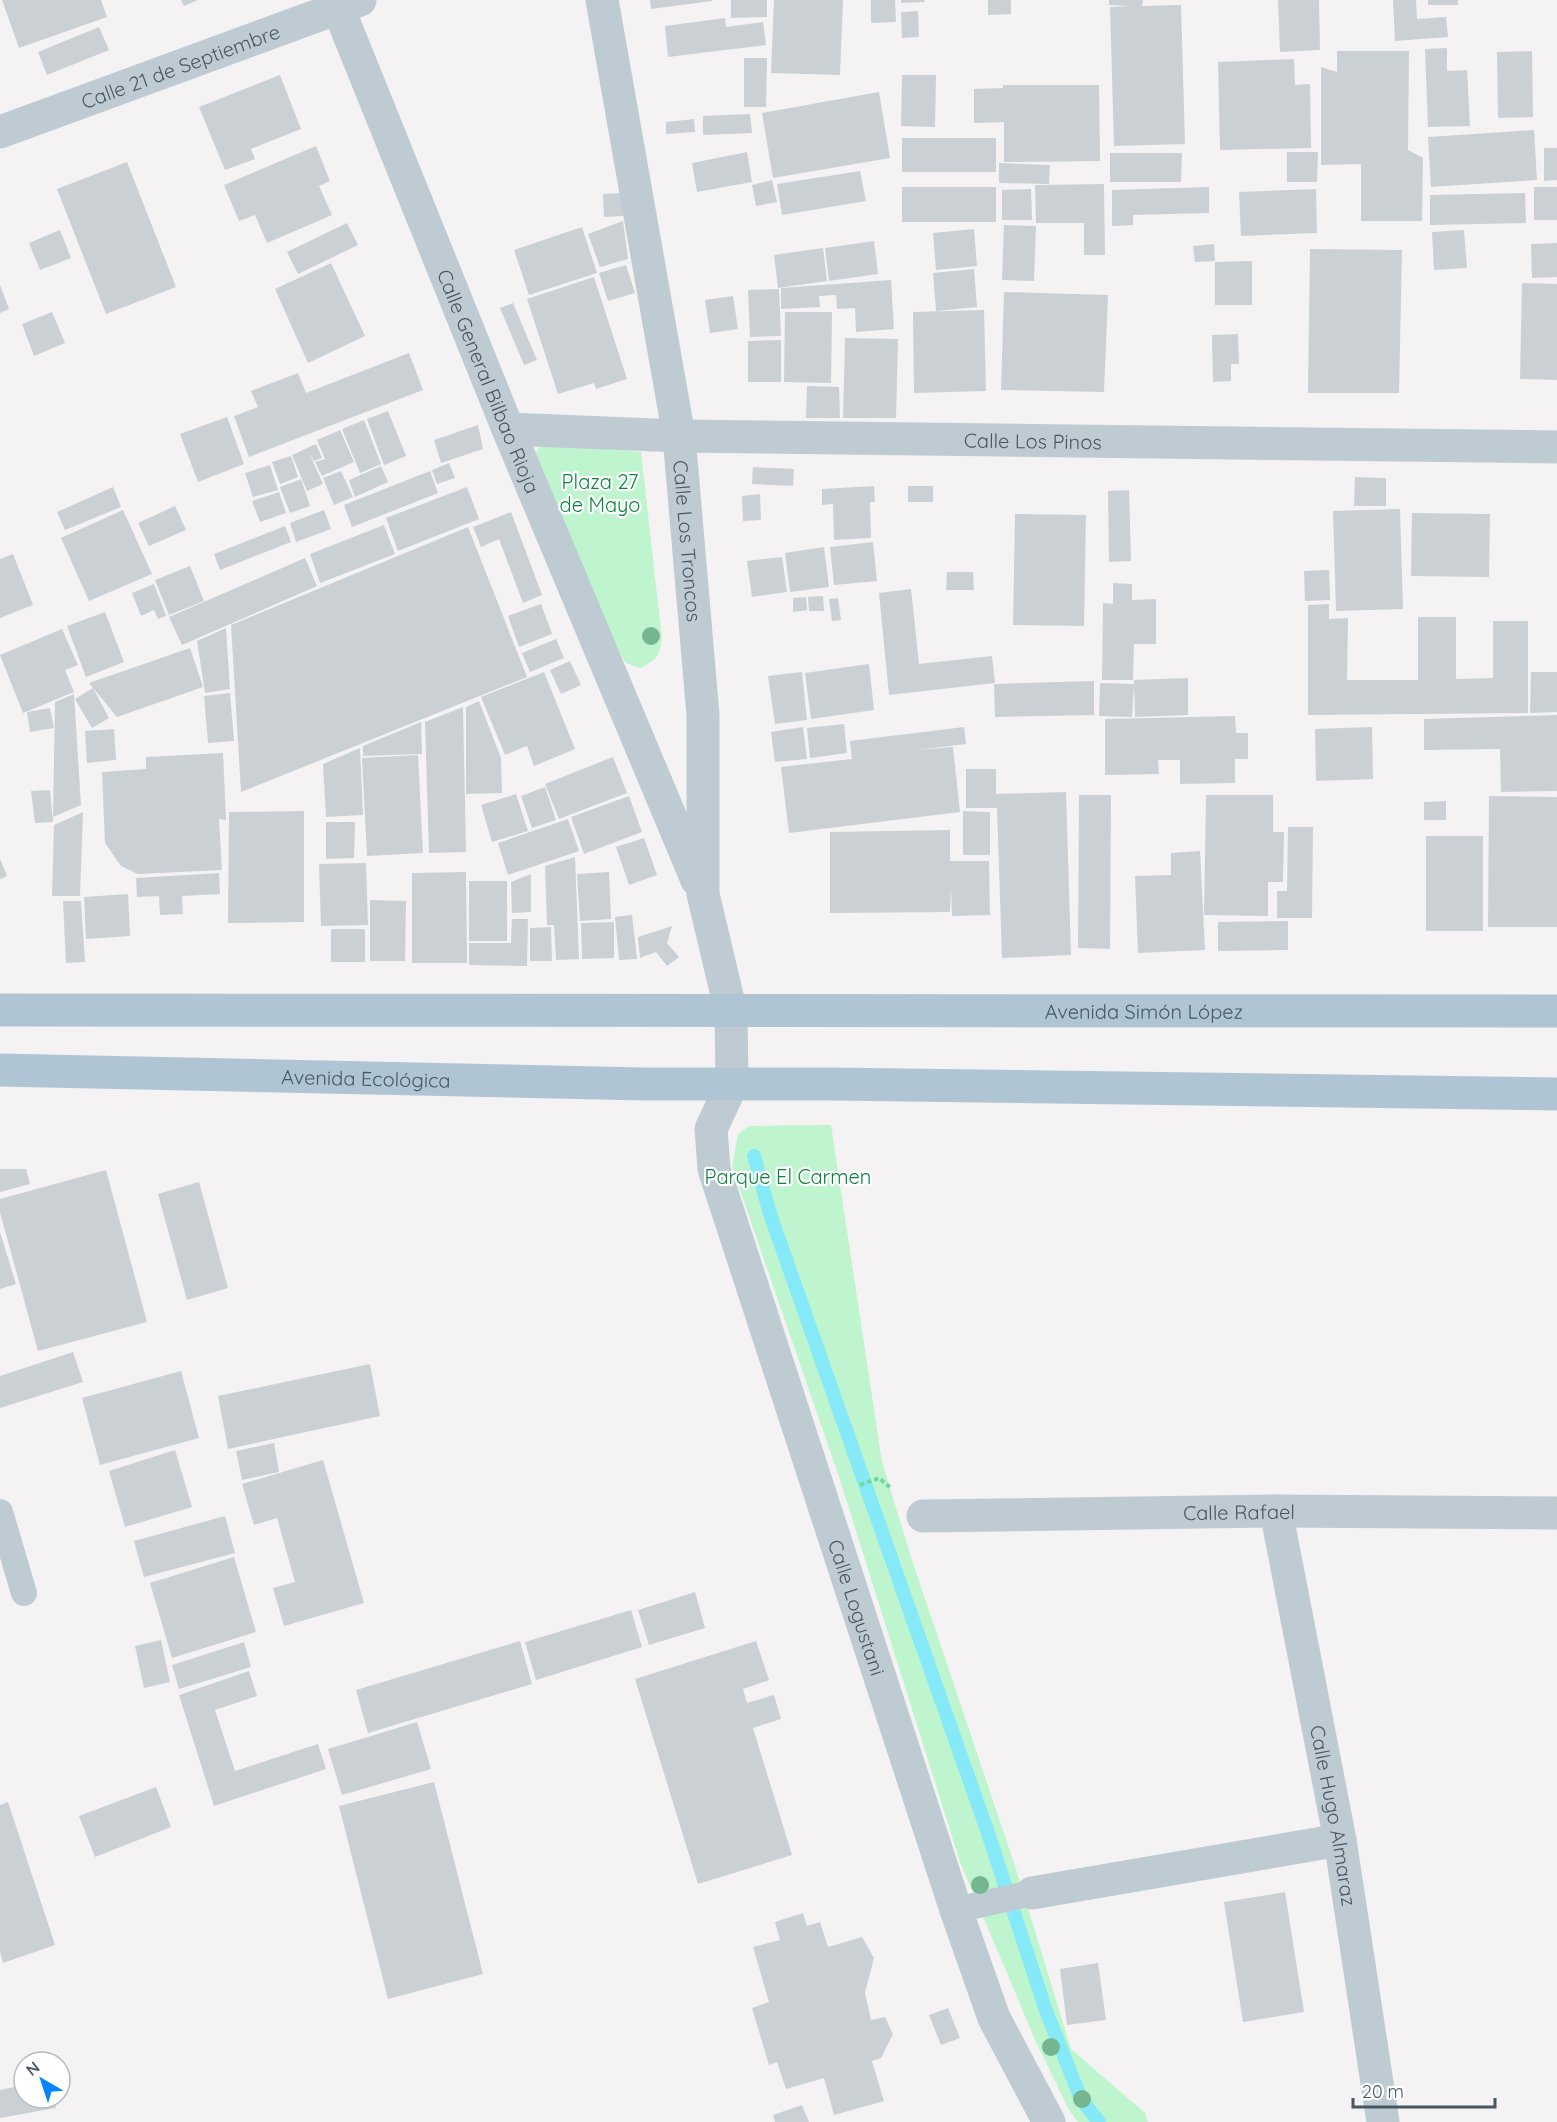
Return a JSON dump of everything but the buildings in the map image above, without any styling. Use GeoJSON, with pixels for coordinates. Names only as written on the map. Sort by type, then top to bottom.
{"type":"FeatureCollection","features":[{"type":"Feature","properties":{"kind":"main road"},"geometry":{"type":"LineString","coordinates":[[0,1010],[731,1012]]}},
{"type":"Feature","properties":{"kind":"main road","name":"Avenida Simón López"},"geometry":{"type":"LineString","coordinates":[[731,1012],[1557,1011]]}},
{"type":"Feature","properties":{"kind":"main road","name":"Avenida Ecológica"},"geometry":{"type":"LineString","coordinates":[[0,1071],[732,1084]]}},
{"type":"Feature","properties":{"kind":"main road"},"geometry":{"type":"LineString","coordinates":[[732,1084],[1557,1094]]}},
{"type":"Feature","properties":{"kind":"street","name":"Calle Los Troncos"},"geometry":{"type":"LineString","coordinates":[[602,0],[679,436],[703,715],[703,894],[731,1012],[732,1084]]}},
{"type":"Feature","properties":{"kind":"street","name":"Calle 21 de Septiembre"},"geometry":{"type":"LineString","coordinates":[[0,132],[344,3]]}},
{"type":"Feature","properties":{"kind":"street","name":"Calle General Bilbao Rioja"},"geometry":{"type":"LineString","coordinates":[[344,3],[508,429],[703,894]]}},
{"type":"Feature","properties":{"kind":"street","name":"Calle Los Pinos"},"geometry":{"type":"LineString","coordinates":[[508,429],[679,436],[1557,447]]}},
{"type":"Feature","properties":{"kind":"street","name":"Calle Logustani"},"geometry":{"type":"LineString","coordinates":[[732,1084],[711,1129],[714,1169],[956,1910],[994,2018],[1049,2122]]}},
{"type":"Feature","properties":{"kind":"street","name":"Calle Rafael"},"geometry":{"type":"LineString","coordinates":[[923,1516],[1276,1511],[1557,1513]]}},
{"type":"Feature","properties":{"kind":"street","name":"Calle Hugo Almaraz"},"geometry":{"type":"LineString","coordinates":[[1276,1511],[1340,1840],[1383,2122]]}},
{"type":"Feature","properties":{"kind":"street"},"geometry":{"type":"LineString","coordinates":[[1032,1893],[1340,1840]]}},
{"type":"Feature","properties":{"kind":"lane"},"geometry":{"type":"LineString","coordinates":[[0,1512],[24,1593]]}},
{"type":"Feature","properties":{"kind":"lane"},"geometry":{"type":"LineString","coordinates":[[956,1910],[1032,1893]]}},
{"type":"Feature","properties":{"kind":"path"},"geometry":{"type":"LineString","coordinates":[[851,1487],[879,1478]]}},
{"type":"Feature","properties":{"kind":"green space","name":"Plaza 27 de Mayo"},"geometry":{"type":"Polygon","coordinates":[[[546,444],[641,452],[662,639],[656,658],[640,668],[626,663],[616,648],[536,453],[546,444]]]}},
{"type":"Feature","properties":{"kind":"green space","name":"Parque El Carmen"},"geometry":{"type":"Polygon","coordinates":[[[831,1125],[882,1462],[911,1557],[1016,1869],[1071,2049],[1145,2113],[1148,2122],[1078,2122],[1068,2108],[1036,2042],[960,1862],[840,1480],[732,1167],[738,1134],[749,1126],[831,1125]]]}},
{"type":"Feature","properties":{"kind":"waterway"},"geometry":{"type":"LineString","coordinates":[[754,1156],[770,1214],[988,1833],[1045,2008],[1081,2099],[1099,2122]]}}]}
